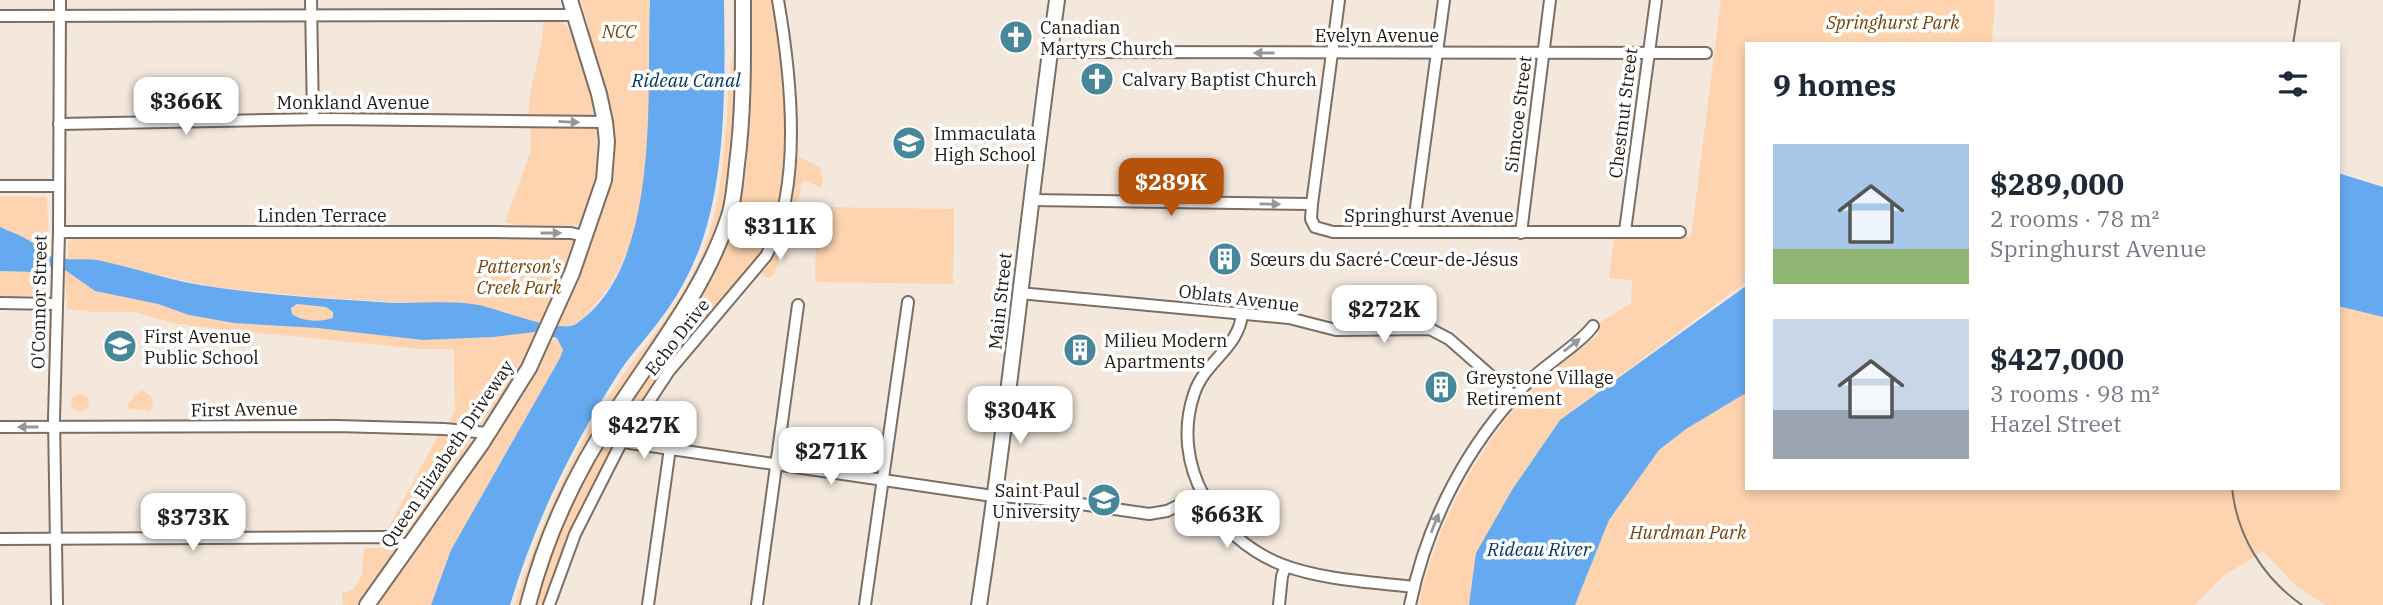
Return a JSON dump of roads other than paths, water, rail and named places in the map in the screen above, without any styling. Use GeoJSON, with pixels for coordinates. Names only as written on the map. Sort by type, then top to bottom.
{"type":"FeatureCollection","features":[{"type":"Feature","properties":{"kind":"main road"},"geometry":{"type":"LineString","coordinates":[[528,605],[560,508],[616,410],[659,349],[697,287],[730,214],[741,134],[743,0]]}},
{"type":"Feature","properties":{"kind":"main road","name":"Main Street"},"geometry":{"type":"LineString","coordinates":[[979,605],[996,495],[1057,0]]}},
{"type":"Feature","properties":{"kind":"main road","name":"Queen Elizabeth Driveway"},"geometry":{"type":"LineString","coordinates":[[367,605],[509,404],[553,318],[572,273],[604,180],[607,142],[605,122],[572,7]]}},
{"type":"Feature","properties":{"kind":"street","name":"O'Connor Street"},"geometry":{"type":"LineString","coordinates":[[57,605],[54,419],[59,232],[60,0]]}},
{"type":"Feature","properties":{"kind":"street"},"geometry":{"type":"LineString","coordinates":[[311,0],[313,120]]}},
{"type":"Feature","properties":{"kind":"street"},"geometry":{"type":"LineString","coordinates":[[1031,200],[1311,204],[1339,0]]}},
{"type":"Feature","properties":{"kind":"street"},"geometry":{"type":"LineString","coordinates":[[1413,230],[1444,0]]}},
{"type":"Feature","properties":{"kind":"street","name":"Simcoe Street"},"geometry":{"type":"LineString","coordinates":[[1521,233],[1550,0]]}},
{"type":"Feature","properties":{"kind":"street","name":"Chestnut Street"},"geometry":{"type":"LineString","coordinates":[[1625,231],[1656,0]]}},
{"type":"Feature","properties":{"kind":"street","name":"Echo Drive"},"geometry":{"type":"LineString","coordinates":[[549,605],[575,534],[623,442],[669,371],[766,256],[777,235],[788,185],[791,99],[779,3]]}},
{"type":"Feature","properties":{"kind":"street"},"geometry":{"type":"LineString","coordinates":[[0,16],[547,15],[572,7]]}},
{"type":"Feature","properties":{"kind":"street","name":"Evelyn Avenue"},"geometry":{"type":"LineString","coordinates":[[1049,52],[1706,53]]}},
{"type":"Feature","properties":{"kind":"street","name":"Monkland Avenue"},"geometry":{"type":"LineString","coordinates":[[59,124],[313,120],[605,122]]}},
{"type":"Feature","properties":{"kind":"street"},"geometry":{"type":"LineString","coordinates":[[0,186],[58,186]]}},
{"type":"Feature","properties":{"kind":"street","name":"Springhurst Avenue"},"geometry":{"type":"LineString","coordinates":[[1311,204],[1311,219],[1315,227],[1324,231],[1680,232]]}},
{"type":"Feature","properties":{"kind":"street","name":"Linden Terrace"},"geometry":{"type":"LineString","coordinates":[[59,232],[571,233],[584,236]]}},
{"type":"Feature","properties":{"kind":"street","name":"Oblats Avenue"},"geometry":{"type":"LineString","coordinates":[[1019,293],[1289,318],[1336,330],[1430,329],[1449,339],[1515,397]]}},
{"type":"Feature","properties":{"kind":"street"},"geometry":{"type":"LineString","coordinates":[[865,605],[908,302]]}},
{"type":"Feature","properties":{"kind":"street"},"geometry":{"type":"LineString","coordinates":[[0,303],[57,304]]}},
{"type":"Feature","properties":{"kind":"street"},"geometry":{"type":"LineString","coordinates":[[757,605],[798,305]]}},
{"type":"Feature","properties":{"kind":"street"},"geometry":{"type":"LineString","coordinates":[[1242,314],[1237,335],[1199,382],[1188,417],[1191,465],[1202,495],[1220,520],[1238,538],[1261,555],[1286,566],[1322,575],[1414,587]]}},
{"type":"Feature","properties":{"kind":"street"},"geometry":{"type":"LineString","coordinates":[[1410,605],[1424,552],[1453,484],[1478,442],[1544,366],[1592,326]]}},
{"type":"Feature","properties":{"kind":"street","name":"First Avenue"},"geometry":{"type":"LineString","coordinates":[[0,427],[337,426],[488,433]]}},
{"type":"Feature","properties":{"kind":"street"},"geometry":{"type":"LineString","coordinates":[[623,442],[1149,514],[1167,511],[1202,495]]}},
{"type":"Feature","properties":{"kind":"street"},"geometry":{"type":"LineString","coordinates":[[648,605],[670,448]]}},
{"type":"Feature","properties":{"kind":"street"},"geometry":{"type":"LineString","coordinates":[[0,539],[386,537],[408,546]]}},
{"type":"Feature","properties":{"kind":"street"},"geometry":{"type":"LineString","coordinates":[[1279,605],[1286,566]]}},
{"type":"Feature","properties":{"kind":"water","name":"Rideau Canal"},"geometry":{"type":"Polygon","coordinates":[[[650,0],[724,0],[720,157],[709,219],[700,247],[679,292],[620,371],[571,455],[543,513],[510,605],[431,605],[451,550],[560,358],[563,350],[557,338],[535,332],[423,340],[317,328],[234,323],[189,315],[158,304],[95,291],[65,270],[48,266],[34,272],[0,271],[0,227],[25,238],[56,258],[102,261],[208,286],[330,299],[391,303],[467,303],[557,326],[576,324],[604,297],[624,261],[637,220],[648,127],[650,0]],[[297,304],[291,308],[296,317],[317,321],[333,318],[333,312],[326,307],[297,304]]]}},
{"type":"Feature","properties":{"kind":"water"},"geometry":{"type":"Polygon","coordinates":[[[2340,174],[2383,187],[2383,317],[2340,306],[2340,174]]]}},
{"type":"Feature","properties":{"kind":"water","name":"Rideau River"},"geometry":{"type":"Polygon","coordinates":[[[1745,287],[1745,394],[1686,429],[1659,450],[1609,520],[1575,605],[1469,605],[1476,553],[1512,490],[1560,420],[1745,287]]]}},
{"type":"Feature","properties":{"kind":"tram line"},"geometry":{"type":"LineString","coordinates":[[2293,42],[2300,0]]}},
{"type":"Feature","properties":{"kind":"tram line"},"geometry":{"type":"LineString","coordinates":[[2232,490],[2240,523],[2254,554],[2275,582],[2302,605]]}},
{"type":"Feature","properties":{"kind":"place","name":"Canadian Martyrs Church"},"geometry":{"type":"Point","coordinates":[1016,37]}},
{"type":"Feature","properties":{"kind":"place","name":"Calvary Baptist Church"},"geometry":{"type":"Point","coordinates":[1097,79]}},
{"type":"Feature","properties":{"kind":"place","name":"Immaculata High School"},"geometry":{"type":"Point","coordinates":[909,143]}},
{"type":"Feature","properties":{"kind":"place","name":"Sœurs du Sacré-Cœur-de-Jésus"},"geometry":{"type":"Point","coordinates":[1225,259]}},
{"type":"Feature","properties":{"kind":"place","name":"First Avenue Public School"},"geometry":{"type":"Point","coordinates":[120,346]}},
{"type":"Feature","properties":{"kind":"place","name":"Milieu Modern Apartments"},"geometry":{"type":"Point","coordinates":[1080,350]}},
{"type":"Feature","properties":{"kind":"place","name":"Greystone Village Retirement"},"geometry":{"type":"Point","coordinates":[1441,387]}},
{"type":"Feature","properties":{"kind":"place","name":"Saint Paul University"},"geometry":{"type":"Point","coordinates":[1104,500]}},
{"type":"Feature","properties":{"kind":"park label","name":"Springhurst Park"},"geometry":{"type":"Point","coordinates":[1893,22]}},
{"type":"Feature","properties":{"kind":"park label","name":"NCC"},"geometry":{"type":"Point","coordinates":[619,31]}},
{"type":"Feature","properties":{"kind":"park label","name":"Patterson's Creek Park"},"geometry":{"type":"Point","coordinates":[519,276]}},
{"type":"Feature","properties":{"kind":"park label","name":"Hurdman Park"},"geometry":{"type":"Point","coordinates":[1688,532]}}]}
